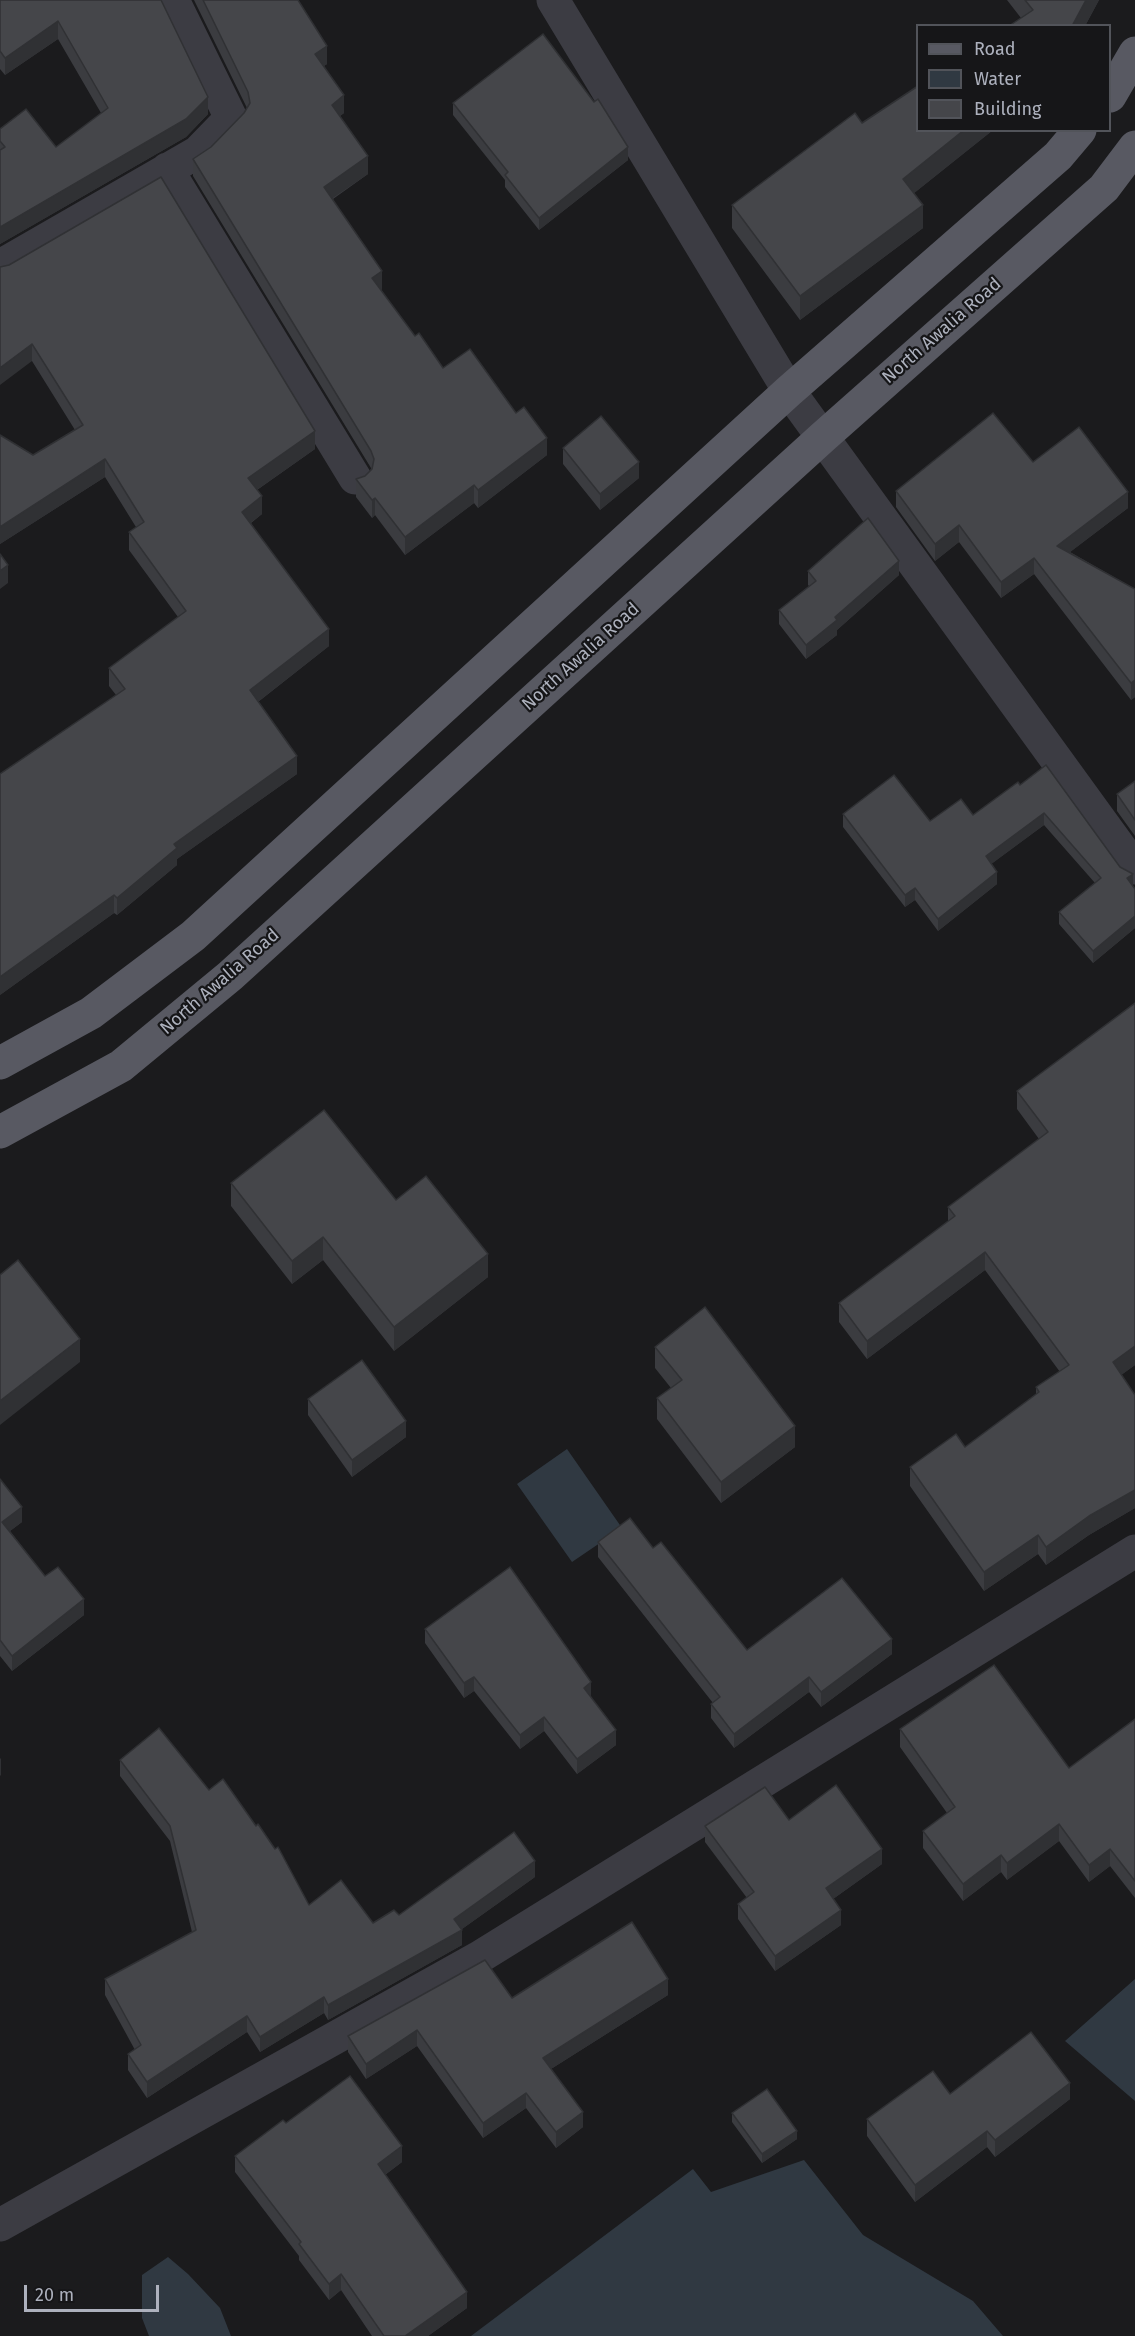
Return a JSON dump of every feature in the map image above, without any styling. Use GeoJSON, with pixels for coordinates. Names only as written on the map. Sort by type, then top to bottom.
{"type":"FeatureCollection","features":[{"type":"Feature","properties":{"kind":"main road"},"geometry":{"type":"LineString","coordinates":[[1111,94],[1135,53]]}},
{"type":"Feature","properties":{"kind":"main road"},"geometry":{"type":"LineString","coordinates":[[0,1063],[91,1013],[193,936],[789,391],[1058,156],[1078,132]]}},
{"type":"Feature","properties":{"kind":"main road","name":"North Awalia Road"},"geometry":{"type":"LineString","coordinates":[[0,1132],[121,1066],[230,976],[823,437],[1104,188],[1135,147]]}},
{"type":"Feature","properties":{"kind":"street"},"geometry":{"type":"LineString","coordinates":[[0,266],[198,152],[231,117],[173,0]]}},
{"type":"Feature","properties":{"kind":"street"},"geometry":{"type":"LineString","coordinates":[[553,0],[789,391],[1135,868]]}},
{"type":"Feature","properties":{"kind":"street"},"geometry":{"type":"LineString","coordinates":[[167,169],[355,478]]}},
{"type":"Feature","properties":{"kind":"street"},"geometry":{"type":"LineString","coordinates":[[0,2225],[478,1958],[1135,1551]]}},
{"type":"Feature","properties":{"kind":"water"},"geometry":{"type":"Polygon","coordinates":[[[567,1449],[622,1528],[572,1562],[517,1484],[567,1449]]]}},
{"type":"Feature","properties":{"kind":"water"},"geometry":{"type":"Polygon","coordinates":[[[1135,1979],[1135,2101],[1065,2041],[1135,1979]]]}},
{"type":"Feature","properties":{"kind":"water"},"geometry":{"type":"Polygon","coordinates":[[[804,2160],[863,2235],[973,2301],[1003,2336],[471,2336],[693,2169],[711,2192],[804,2160]]]}},
{"type":"Feature","properties":{"kind":"water"},"geometry":{"type":"Polygon","coordinates":[[[168,2257],[188,2274],[220,2308],[231,2336],[149,2336],[142,2318],[142,2275],[168,2257]]]}},
{"type":"Feature","properties":{"kind":"building"},"geometry":{"type":"Polygon","coordinates":[[[0,0],[161,0],[208,97],[186,119],[0,227],[0,150],[5,147],[0,141],[0,129],[26,109],[56,147],[108,108],[58,21],[5,58],[0,51],[0,0]]]}},
{"type":"Feature","properties":{"kind":"building"},"geometry":{"type":"Polygon","coordinates":[[[203,0],[298,0],[327,46],[315,54],[344,95],[332,105],[368,156],[324,187],[382,271],[372,278],[415,336],[419,333],[443,368],[470,349],[516,413],[524,407],[547,438],[478,490],[474,485],[405,537],[375,498],[372,500],[356,479],[365,476],[372,469],[374,459],[371,451],[193,159],[211,147],[244,113],[250,103],[248,92],[203,0]]]}},
{"type":"Feature","properties":{"kind":"building"},"geometry":{"type":"Polygon","coordinates":[[[1025,0],[1086,0],[1073,24],[1012,24],[1033,10],[1025,0]]]}},
{"type":"Feature","properties":{"kind":"building"},"geometry":{"type":"Polygon","coordinates":[[[543,34],[594,102],[598,99],[628,147],[539,218],[505,175],[508,172],[453,103],[543,34]]]}},
{"type":"Feature","properties":{"kind":"building"},"geometry":{"type":"Polygon","coordinates":[[[916,87],[916,132],[962,132],[903,179],[923,205],[800,296],[732,205],[855,113],[862,123],[916,87]]]}},
{"type":"Feature","properties":{"kind":"building"},"geometry":{"type":"Polygon","coordinates":[[[161,177],[315,431],[248,478],[262,496],[242,512],[329,629],[250,690],[297,756],[174,844],[177,848],[117,898],[114,895],[0,977],[0,774],[125,689],[109,668],[186,611],[129,532],[144,522],[105,459],[0,527],[0,435],[33,455],[83,425],[32,344],[0,368],[0,267],[9,265],[161,177]]]}},
{"type":"Feature","properties":{"kind":"building"},"geometry":{"type":"Polygon","coordinates":[[[993,413],[1033,462],[1079,427],[1128,492],[1057,546],[1135,589],[1135,680],[1131,683],[1034,558],[1001,582],[959,525],[935,544],[896,491],[993,413]]]}},
{"type":"Feature","properties":{"kind":"building"},"geometry":{"type":"Polygon","coordinates":[[[601,416],[639,462],[600,494],[563,448],[601,416]]]}},
{"type":"Feature","properties":{"kind":"building"},"geometry":{"type":"Polygon","coordinates":[[[868,518],[899,561],[835,617],[837,620],[806,645],[779,610],[816,581],[808,571],[868,518]]]}},
{"type":"Feature","properties":{"kind":"building"},"geometry":{"type":"Polygon","coordinates":[[[0,554],[8,565],[0,571],[0,554]]]}},
{"type":"Feature","properties":{"kind":"building"},"geometry":{"type":"Polygon","coordinates":[[[1046,765],[1120,867],[1133,874],[1127,878],[1135,889],[1135,916],[1093,951],[1059,912],[1101,878],[1044,813],[986,856],[997,872],[938,919],[915,888],[905,895],[843,814],[894,775],[930,821],[961,799],[973,815],[1018,782],[1020,785],[1046,765]]]}},
{"type":"Feature","properties":{"kind":"building"},"geometry":{"type":"Polygon","coordinates":[[[1135,781],[1135,820],[1117,794],[1135,781]]]}},
{"type":"Feature","properties":{"kind":"building"},"geometry":{"type":"Polygon","coordinates":[[[1135,1003],[1135,1346],[1113,1362],[1135,1395],[1135,1490],[1089,1516],[1046,1547],[1038,1535],[984,1572],[910,1467],[956,1434],[965,1447],[1039,1392],[1036,1387],[1069,1365],[985,1252],[867,1341],[839,1303],[955,1216],[948,1207],[1048,1132],[1017,1091],[1135,1003]]]}},
{"type":"Feature","properties":{"kind":"building"},"geometry":{"type":"Polygon","coordinates":[[[324,1110],[396,1200],[426,1176],[488,1254],[394,1327],[323,1237],[292,1261],[231,1183],[324,1110]]]}},
{"type":"Feature","properties":{"kind":"building"},"geometry":{"type":"Polygon","coordinates":[[[18,1260],[80,1339],[0,1401],[0,1275],[18,1260]]]}},
{"type":"Feature","properties":{"kind":"building"},"geometry":{"type":"Polygon","coordinates":[[[705,1307],[795,1426],[721,1482],[657,1398],[682,1380],[655,1347],[705,1307]]]}},
{"type":"Feature","properties":{"kind":"building"},"geometry":{"type":"Polygon","coordinates":[[[362,1360],[406,1421],[352,1460],[308,1399],[362,1360]]]}},
{"type":"Feature","properties":{"kind":"building"},"geometry":{"type":"Polygon","coordinates":[[[0,1479],[22,1507],[2,1522],[45,1576],[58,1567],[84,1599],[12,1656],[0,1640],[0,1479]]]}},
{"type":"Feature","properties":{"kind":"building"},"geometry":{"type":"Polygon","coordinates":[[[630,1518],[653,1548],[661,1542],[747,1650],[842,1578],[892,1639],[821,1692],[809,1677],[734,1734],[711,1704],[720,1697],[598,1542],[630,1518]]]}},
{"type":"Feature","properties":{"kind":"building"},"geometry":{"type":"Polygon","coordinates":[[[510,1567],[591,1682],[584,1688],[616,1730],[577,1759],[544,1717],[520,1735],[474,1677],[464,1683],[425,1629],[510,1567]]]}},
{"type":"Feature","properties":{"kind":"building"},"geometry":{"type":"Polygon","coordinates":[[[994,1665],[1069,1768],[1135,1719],[1135,1881],[1110,1849],[1089,1865],[1059,1824],[1007,1863],[1001,1855],[963,1884],[923,1831],[955,1807],[900,1729],[994,1665]]]}},
{"type":"Feature","properties":{"kind":"building"},"geometry":{"type":"Polygon","coordinates":[[[159,1728],[209,1790],[223,1779],[256,1826],[258,1824],[275,1849],[278,1847],[309,1905],[341,1880],[373,1923],[394,1910],[399,1915],[514,1832],[535,1861],[454,1919],[462,1930],[328,2005],[324,1997],[260,2037],[247,2016],[147,2082],[128,2054],[141,2045],[105,1979],[196,1930],[170,1826],[120,1760],[159,1728]]]}},
{"type":"Feature","properties":{"kind":"building"},"geometry":{"type":"Polygon","coordinates":[[[836,1785],[882,1849],[826,1888],[841,1910],[775,1956],[738,1904],[754,1892],[705,1826],[765,1787],[789,1820],[836,1785]]]}},
{"type":"Feature","properties":{"kind":"building"},"geometry":{"type":"Polygon","coordinates":[[[632,1922],[668,1979],[543,2058],[583,2112],[556,2132],[526,2093],[483,2123],[417,2030],[366,2064],[348,2036],[485,1960],[512,1998],[632,1922]]]}},
{"type":"Feature","properties":{"kind":"building"},"geometry":{"type":"Polygon","coordinates":[[[1031,2032],[1070,2083],[995,2140],[987,2131],[915,2185],[867,2119],[933,2071],[950,2094],[1031,2032]]]}},
{"type":"Feature","properties":{"kind":"building"},"geometry":{"type":"Polygon","coordinates":[[[350,2076],[402,2146],[378,2164],[467,2292],[405,2336],[384,2336],[341,2274],[329,2284],[299,2244],[301,2242],[235,2156],[283,2120],[286,2123],[350,2076]]]}},
{"type":"Feature","properties":{"kind":"building"},"geometry":{"type":"Polygon","coordinates":[[[767,2089],[797,2131],[762,2154],[732,2113],[767,2089]]]}}]}
